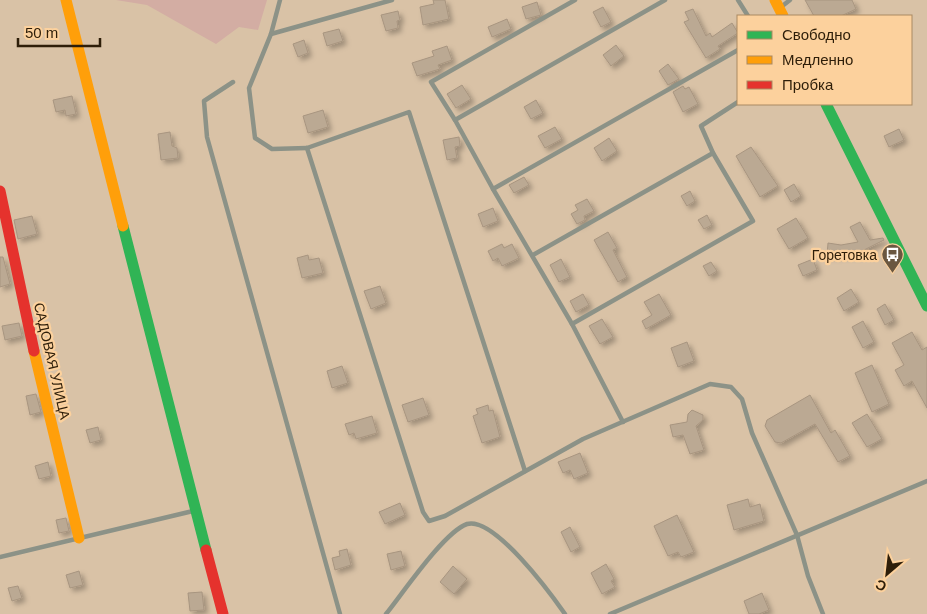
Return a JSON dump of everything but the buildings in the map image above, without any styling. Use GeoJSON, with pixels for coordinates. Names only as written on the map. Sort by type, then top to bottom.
{"type":"FeatureCollection","features":[{"type":"Feature","properties":{"kind":"street"},"geometry":{"type":"LineString","coordinates":[[66,0],[220,613]]}},
{"type":"Feature","properties":{"kind":"street"},"geometry":{"type":"LineString","coordinates":[[826,105],[927,306]]}},
{"type":"Feature","properties":{"kind":"street","name":"САДОВАЯ УЛИЦА"},"geometry":{"type":"LineString","coordinates":[[0,191],[28,325],[79,538]]}},
{"type":"Feature","properties":{"kind":"lane"},"geometry":{"type":"LineString","coordinates":[[280,0],[271,34],[249,88],[255,138],[272,149],[307,148],[409,112],[525,471]]}},
{"type":"Feature","properties":{"kind":"lane"},"geometry":{"type":"LineString","coordinates":[[271,34],[392,0]]}},
{"type":"Feature","properties":{"kind":"lane"},"geometry":{"type":"LineString","coordinates":[[575,0],[431,82],[455,120],[572,324],[623,422]]}},
{"type":"Feature","properties":{"kind":"lane"},"geometry":{"type":"LineString","coordinates":[[455,120],[665,0]]}},
{"type":"Feature","properties":{"kind":"lane"},"geometry":{"type":"LineString","coordinates":[[738,0],[747,15]]}},
{"type":"Feature","properties":{"kind":"lane"},"geometry":{"type":"LineString","coordinates":[[779,8],[790,0]]}},
{"type":"Feature","properties":{"kind":"lane"},"geometry":{"type":"LineString","coordinates":[[493,189],[737,51]]}},
{"type":"Feature","properties":{"kind":"lane"},"geometry":{"type":"LineString","coordinates":[[233,82],[204,101],[207,137],[340,614]]}},
{"type":"Feature","properties":{"kind":"lane"},"geometry":{"type":"LineString","coordinates":[[572,324],[753,221],[713,153],[701,126],[737,103]]}},
{"type":"Feature","properties":{"kind":"lane"},"geometry":{"type":"LineString","coordinates":[[307,148],[423,512],[429,521],[445,516],[583,439],[710,384],[731,387],[742,399],[752,433],[797,535],[808,576],[823,614]]}},
{"type":"Feature","properties":{"kind":"lane"},"geometry":{"type":"LineString","coordinates":[[533,255],[713,153]]}},
{"type":"Feature","properties":{"kind":"lane"},"geometry":{"type":"LineString","coordinates":[[610,614],[927,481]]}},
{"type":"Feature","properties":{"kind":"lane"},"geometry":{"type":"LineString","coordinates":[[0,557],[195,510]]}},
{"type":"Feature","properties":{"kind":"lane"},"geometry":{"type":"LineString","coordinates":[[386,614],[450,534],[468,524],[485,526],[530,567],[565,614]]}},
{"type":"Feature","properties":{"kind":"shaded area"},"geometry":{"type":"Polygon","coordinates":[[[116,0],[267,0],[258,30],[239,27],[216,44],[147,5],[116,0]]]}},
{"type":"Feature","properties":{"kind":"traffic: fast"},"geometry":{"type":"LineString","coordinates":[[826,105],[927,306]]}},
{"type":"Feature","properties":{"kind":"traffic: fast"},"geometry":{"type":"LineString","coordinates":[[123,226],[206,550]]}},
{"type":"Feature","properties":{"kind":"traffic: slow"},"geometry":{"type":"LineString","coordinates":[[66,0],[123,226]]}},
{"type":"Feature","properties":{"kind":"traffic: slow"},"geometry":{"type":"LineString","coordinates":[[775,0],[782,15]]}},
{"type":"Feature","properties":{"kind":"traffic: slow"},"geometry":{"type":"LineString","coordinates":[[34,351],[79,538]]}},
{"type":"Feature","properties":{"kind":"traffic: jam"},"geometry":{"type":"LineString","coordinates":[[0,191],[34,351]]}},
{"type":"Feature","properties":{"kind":"traffic: jam"},"geometry":{"type":"LineString","coordinates":[[206,550],[223,614]]}},
{"type":"Feature","properties":{"kind":"place","name":"Горетовка"},"geometry":{"type":"Point","coordinates":[893,274]}}]}
